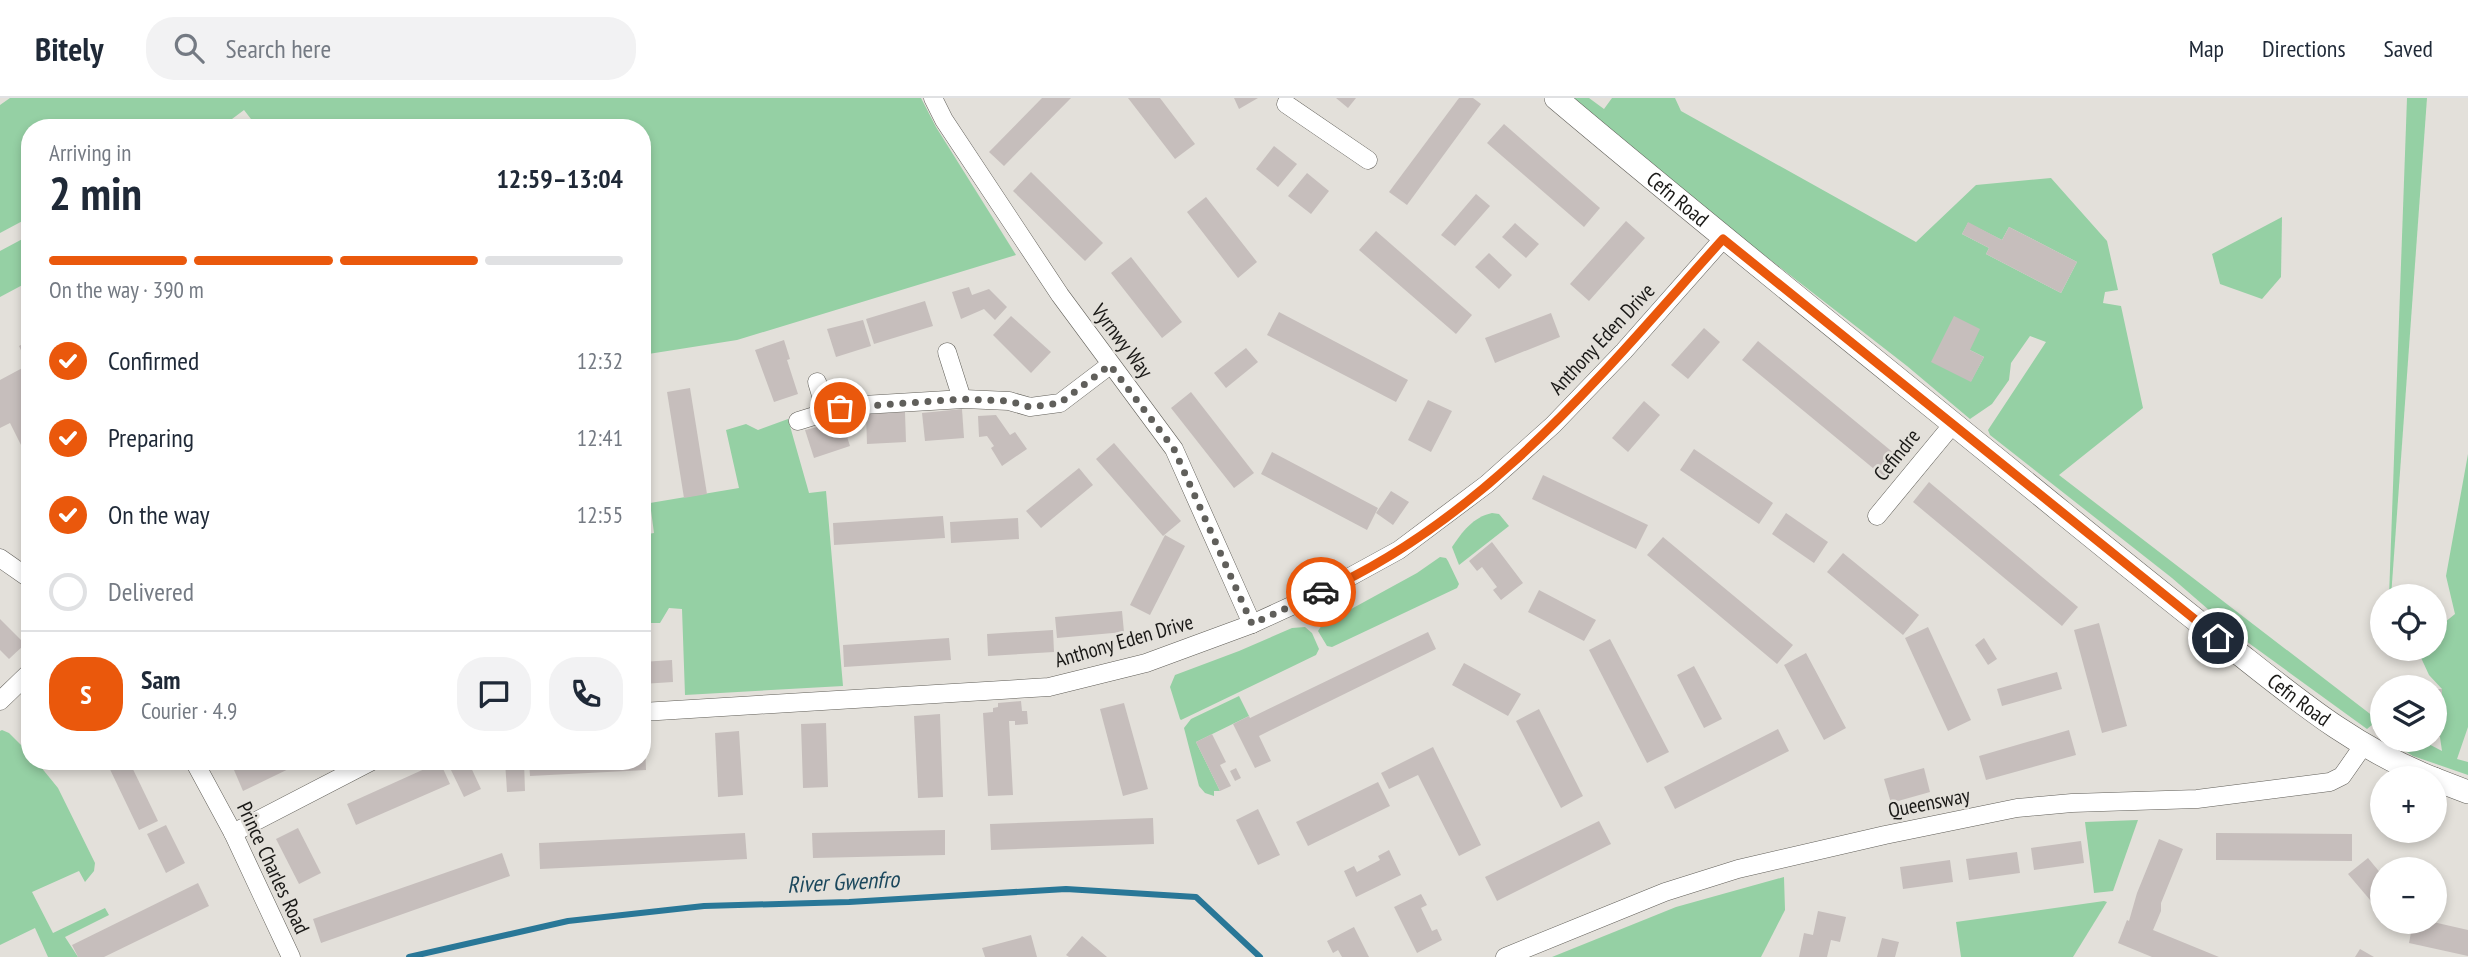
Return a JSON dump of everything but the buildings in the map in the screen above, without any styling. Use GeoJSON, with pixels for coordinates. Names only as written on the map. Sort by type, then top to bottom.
{"type":"FeatureCollection","features":[{"type":"Feature","properties":{"kind":"street","name":"Vyrnwy Way"},"geometry":{"type":"LineString","coordinates":[[933,98],[944,120],[1060,295],[1174,449],[1252,624]]}},
{"type":"Feature","properties":{"kind":"street","name":"Cefn Road"},"geometry":{"type":"LineString","coordinates":[[1556,98],[1723,239],[2153,587],[2328,723],[2363,746],[2406,766]]}},
{"type":"Feature","properties":{"kind":"street"},"geometry":{"type":"LineString","coordinates":[[1286,104],[1368,160]]}},
{"type":"Feature","properties":{"kind":"street","name":"Anthony Eden Drive"},"geometry":{"type":"LineString","coordinates":[[651,711],[1049,687],[1146,663],[1252,624],[1326,590],[1399,550],[1487,484],[1561,417],[1624,351],[1723,239]]}},
{"type":"Feature","properties":{"kind":"street"},"geometry":{"type":"LineString","coordinates":[[947,352],[962,399]]}},
{"type":"Feature","properties":{"kind":"street"},"geometry":{"type":"LineString","coordinates":[[797,421],[863,404],[962,399],[1009,401],[1030,407],[1060,403],[1110,365]]}},
{"type":"Feature","properties":{"kind":"street"},"geometry":{"type":"LineString","coordinates":[[817,382],[826,412]]}},
{"type":"Feature","properties":{"kind":"street","name":"Cefindre"},"geometry":{"type":"LineString","coordinates":[[1877,516],[1952,424]]}},
{"type":"Feature","properties":{"kind":"street"},"geometry":{"type":"LineString","coordinates":[[0,558],[21,573]]}},
{"type":"Feature","properties":{"kind":"street"},"geometry":{"type":"LineString","coordinates":[[0,701],[21,681]]}},
{"type":"Feature","properties":{"kind":"street","name":"Queensway"},"geometry":{"type":"LineString","coordinates":[[1505,957],[1665,892],[1786,858],[2017,808],[2072,803],[2197,799],[2330,782],[2342,776],[2363,746]]}},
{"type":"Feature","properties":{"kind":"street","name":"Prince Charles Road"},"geometry":{"type":"LineString","coordinates":[[199,770],[233,833],[291,957]]}},
{"type":"Feature","properties":{"kind":"street"},"geometry":{"type":"LineString","coordinates":[[233,833],[355,770]]}},
{"type":"Feature","properties":{"kind":"street","name":"Cefn Road"},"geometry":{"type":"LineString","coordinates":[[2447,784],[2468,792]]}},
{"type":"Feature","properties":{"kind":"green space"},"geometry":{"type":"Polygon","coordinates":[[[10,98],[921,98],[936,127],[1016,255],[737,340],[651,354],[651,119],[251,119],[244,110],[232,119],[21,119],[21,222],[0,233],[0,105],[10,98]]]}},
{"type":"Feature","properties":{"kind":"green space"},"geometry":{"type":"Polygon","coordinates":[[[1572,98],[1589,98],[1604,109],[1612,98],[1675,98],[1681,111],[1916,242],[1976,185],[2051,178],[2107,241],[2118,290],[2105,292],[2103,303],[2121,306],[2143,408],[2059,475],[2370,714],[2370,727],[2367,729],[2239,636],[2172,578],[1990,435],[1988,430],[2046,342],[2030,336],[2011,363],[2009,380],[1992,404],[1970,419],[1907,366],[1673,184],[1572,98]],[[1968,223],[1962,234],[1989,248],[1986,254],[2061,293],[2077,262],[2009,227],[2002,240],[1968,223]],[[1954,316],[1971,381],[1984,357],[1970,350],[1954,316]]]}},
{"type":"Feature","properties":{"kind":"green space"},"geometry":{"type":"Polygon","coordinates":[[[2407,98],[2427,98],[2392,584],[2389,584],[2407,98]]]}},
{"type":"Feature","properties":{"kind":"green space"},"geometry":{"type":"Polygon","coordinates":[[[2282,217],[2281,277],[2262,299],[2220,284],[2212,254],[2282,217]]]}},
{"type":"Feature","properties":{"kind":"green space"},"geometry":{"type":"Polygon","coordinates":[[[21,240],[21,286],[0,297],[0,251],[21,240]]]}},
{"type":"Feature","properties":{"kind":"green space"},"geometry":{"type":"Polygon","coordinates":[[[788,419],[809,493],[826,491],[843,686],[685,695],[682,609],[669,608],[660,623],[651,623],[651,534],[654,533],[651,503],[739,488],[726,430],[746,424],[758,430],[788,419]]]}},
{"type":"Feature","properties":{"kind":"green space"},"geometry":{"type":"Polygon","coordinates":[[[2468,454],[2468,727],[2457,759],[2468,762],[2468,775],[2407,752],[2447,752],[2447,675],[2429,675],[2423,661],[2447,661],[2447,620],[2455,614],[2446,576],[2468,454]]]}},
{"type":"Feature","properties":{"kind":"green space"},"geometry":{"type":"Polygon","coordinates":[[[1492,513],[1499,514],[1509,526],[1459,565],[1452,547],[1474,522],[1492,513]]]}},
{"type":"Feature","properties":{"kind":"green space"},"geometry":{"type":"Polygon","coordinates":[[[1440,557],[1448,561],[1459,584],[1457,588],[1332,647],[1327,646],[1318,631],[1322,625],[1417,573],[1440,557]]]}},
{"type":"Feature","properties":{"kind":"green space"},"geometry":{"type":"Polygon","coordinates":[[[1305,627],[1312,633],[1319,649],[1316,655],[1180,719],[1170,687],[1175,675],[1292,628],[1305,627]]]}},
{"type":"Feature","properties":{"kind":"green space"},"geometry":{"type":"Polygon","coordinates":[[[1239,696],[1249,716],[1196,742],[1220,791],[1214,791],[1214,796],[1205,793],[1199,786],[1184,728],[1191,719],[1239,696]]]}},
{"type":"Feature","properties":{"kind":"green space"},"geometry":{"type":"Polygon","coordinates":[[[0,731],[9,733],[21,745],[21,770],[43,770],[58,788],[95,863],[94,871],[85,882],[79,871],[32,892],[53,933],[105,908],[109,915],[65,937],[78,957],[48,957],[35,928],[0,945],[0,731]]]}},
{"type":"Feature","properties":{"kind":"green space"},"geometry":{"type":"Polygon","coordinates":[[[2138,820],[2113,891],[2094,893],[2085,822],[2138,820]]]}},
{"type":"Feature","properties":{"kind":"green space"},"geometry":{"type":"Polygon","coordinates":[[[1784,877],[1785,910],[1761,957],[1552,957],[1676,907],[1784,877]]]}},
{"type":"Feature","properties":{"kind":"green space"},"geometry":{"type":"Polygon","coordinates":[[[2107,902],[2073,957],[1961,957],[1956,922],[2107,902]]]}},
{"type":"Feature","properties":{"kind":"waterway","name":"River Gwenfro"},"geometry":{"type":"LineString","coordinates":[[409,957],[568,921],[704,906],[849,902],[1066,889],[1196,897],[1260,957]]}},
{"type":"Feature","properties":{"kind":"way so far"},"geometry":{"type":"LineString","coordinates":[[840,408],[863,404],[962,399],[1009,401],[1030,407],[1060,403],[1110,365],[1174,449],[1252,624],[1321,592]]}},
{"type":"Feature","properties":{"kind":"route"},"geometry":{"type":"LineString","coordinates":[[1321,592],[1399,550],[1454,510],[1524,452],[1624,351],[1723,239],[2218,638]]}}]}
